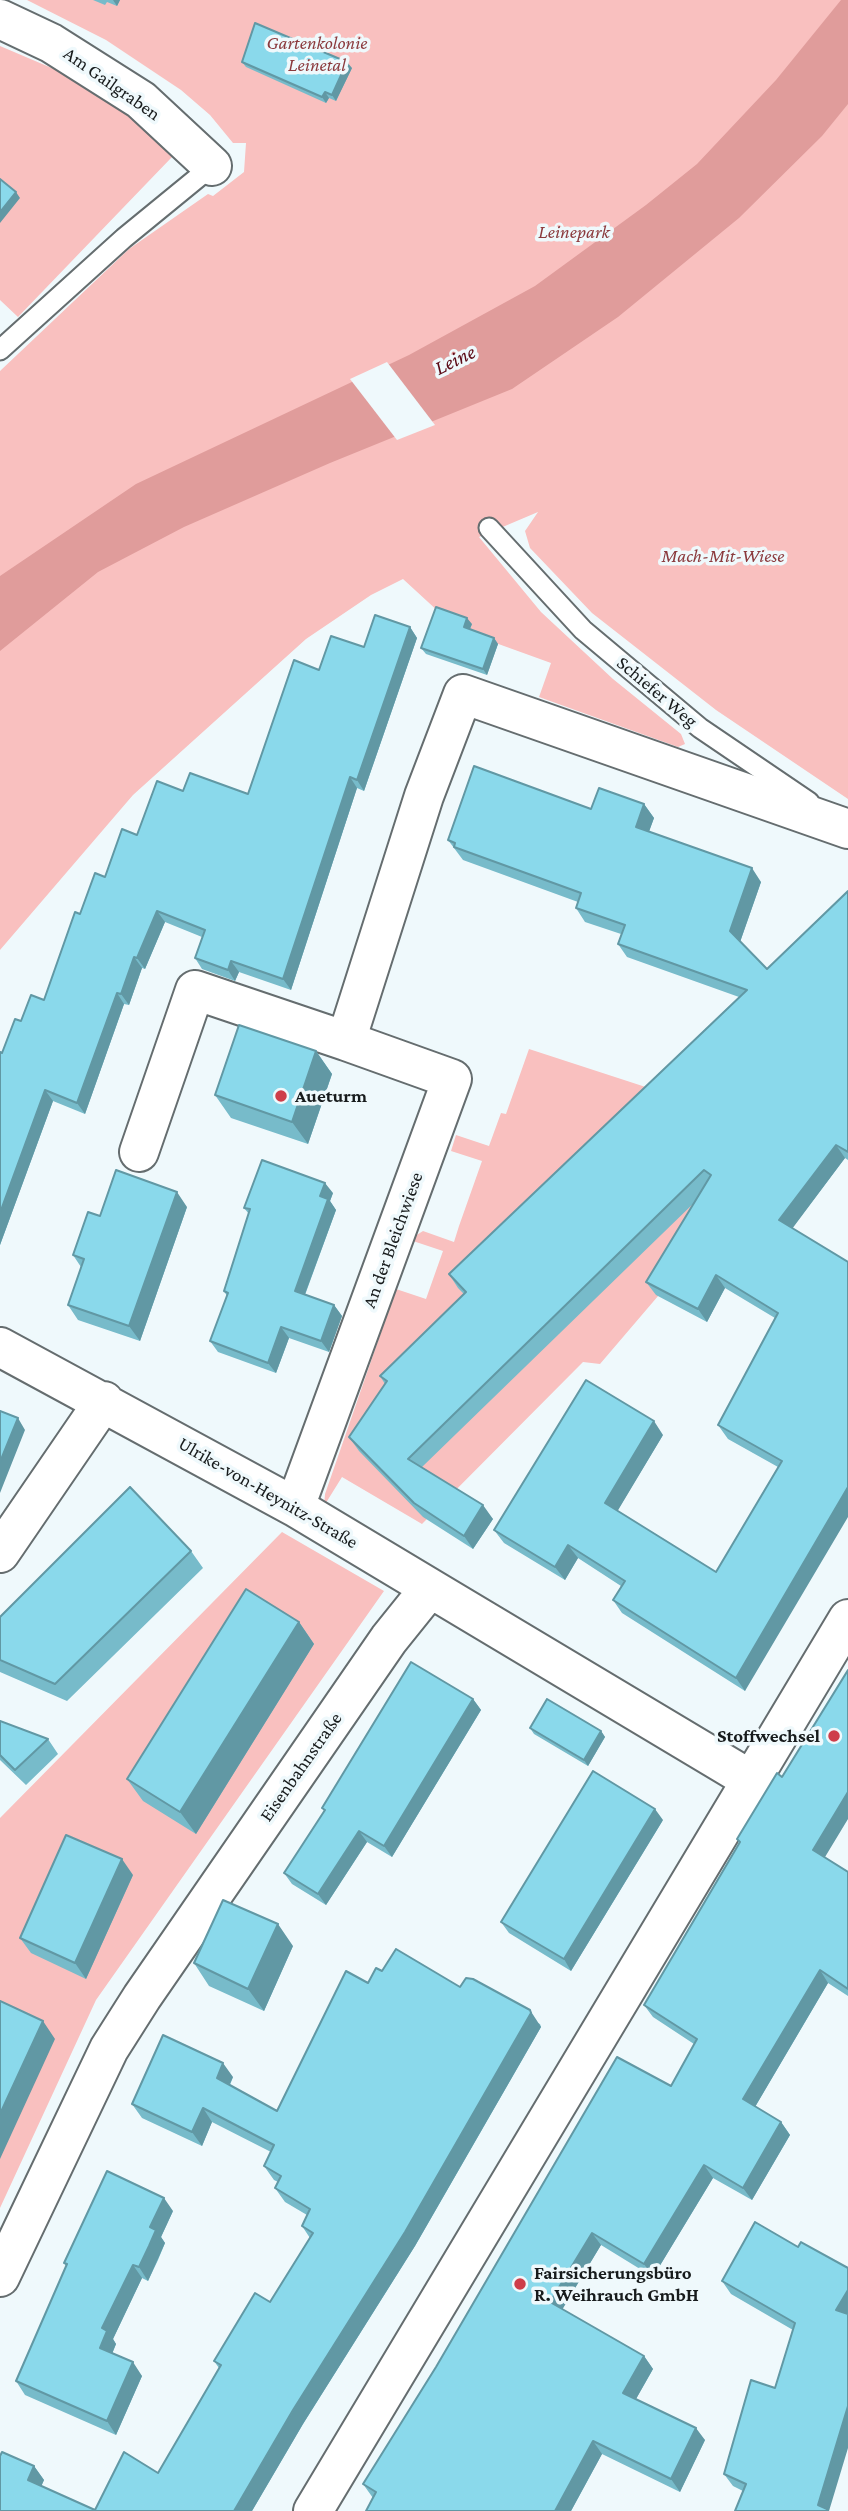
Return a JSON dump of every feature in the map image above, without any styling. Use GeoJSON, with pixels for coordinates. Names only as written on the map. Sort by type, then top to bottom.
{"type":"FeatureCollection","features":[{"type":"Feature","properties":{"kind":"street","name":"Am Gailgraben"},"geometry":{"type":"LineString","coordinates":[[0,19],[51,43],[141,100],[212,166]]}},
{"type":"Feature","properties":{"kind":"street","name":"Schiefer Weg"},"geometry":{"type":"LineString","coordinates":[[346,1041],[424,796],[463,694],[848,828]]}},
{"type":"Feature","properties":{"kind":"street","name":"An der Bleichwiese"},"geometry":{"type":"LineString","coordinates":[[139,1152],[195,990],[452,1079],[295,1507]]}},
{"type":"Feature","properties":{"kind":"street","name":"Ulrike-von-Heynitz-Straße"},"geometry":{"type":"LineString","coordinates":[[0,1347],[104,1401],[295,1507],[430,1588]]}},
{"type":"Feature","properties":{"kind":"street"},"geometry":{"type":"LineString","coordinates":[[0,1553],[104,1401]]}},
{"type":"Feature","properties":{"kind":"street"},"geometry":{"type":"LineString","coordinates":[[430,1588],[751,1780]]}},
{"type":"Feature","properties":{"kind":"street","name":"Eisenbahnstraße"},"geometry":{"type":"LineString","coordinates":[[0,2277],[109,2049],[389,1639],[430,1588]]}},
{"type":"Feature","properties":{"kind":"street"},"geometry":{"type":"LineString","coordinates":[[313,2511],[848,1619]]}},
{"type":"Feature","properties":{"kind":"lane"},"geometry":{"type":"LineString","coordinates":[[0,351],[104,255],[212,166]]}},
{"type":"Feature","properties":{"kind":"lane","name":"Schiefer Weg"},"geometry":{"type":"LineString","coordinates":[[489,528],[583,630],[700,728],[848,828]]}},
{"type":"Feature","properties":{"kind":"green space","name":"Leinepark"},"geometry":{"type":"Polygon","coordinates":[[[27,0],[848,0],[848,799],[716,710],[592,613],[530,548],[525,531],[538,512],[479,537],[541,612],[613,679],[681,734],[685,744],[678,747],[539,697],[551,663],[468,633],[440,613],[403,579],[371,595],[306,639],[133,795],[0,950],[0,371],[129,249],[208,194],[213,196],[244,172],[246,143],[233,143],[210,115],[181,90],[106,40],[27,0]]]}},
{"type":"Feature","properties":{"kind":"green space"},"geometry":{"type":"Polygon","coordinates":[[[0,46],[108,92],[154,129],[172,157],[18,317],[0,300],[0,46]]]}},
{"type":"Feature","properties":{"kind":"green space"},"geometry":{"type":"Polygon","coordinates":[[[529,1049],[664,1093],[717,1227],[600,1364],[583,1362],[422,1524],[342,1477],[324,1506],[325,1494],[396,1289],[426,1299],[443,1251],[413,1241],[415,1236],[423,1231],[454,1242],[482,1161],[451,1151],[456,1135],[489,1146],[501,1113],[506,1114],[529,1049]]]}},
{"type":"Feature","properties":{"kind":"green space"},"geometry":{"type":"Polygon","coordinates":[[[282,1532],[384,1591],[96,2000],[0,2208],[0,1818],[282,1532]]]}},
{"type":"Feature","properties":{"kind":"water","name":"Leine"},"geometry":{"type":"Polygon","coordinates":[[[841,0],[848,0],[848,104],[822,136],[739,218],[618,317],[512,389],[330,463],[184,527],[98,572],[0,651],[0,576],[136,484],[409,355],[535,286],[697,164],[776,80],[841,0]]]}},
{"type":"Feature","properties":{"kind":"pier"},"geometry":{"type":"Polygon","coordinates":[[[387,362],[435,425],[397,440],[350,379],[387,362]]]}},
{"type":"Feature","properties":{"kind":"building"},"geometry":{"type":"Polygon","coordinates":[[[255,23],[347,62],[332,95],[325,92],[322,97],[242,62],[255,23]]]}},
{"type":"Feature","properties":{"kind":"building"},"geometry":{"type":"Polygon","coordinates":[[[0,179],[16,192],[0,212],[0,179]]]}},
{"type":"Feature","properties":{"kind":"building"},"geometry":{"type":"Polygon","coordinates":[[[436,607],[467,618],[464,627],[494,638],[483,669],[421,648],[436,607]]]}},
{"type":"Feature","properties":{"kind":"building"},"geometry":{"type":"Polygon","coordinates":[[[375,615],[410,627],[357,780],[350,777],[283,979],[231,961],[228,970],[195,958],[205,930],[157,911],[137,958],[134,957],[121,994],[117,993],[77,1103],[45,1090],[0,1213],[0,1052],[2,1053],[15,1019],[21,1021],[31,995],[44,1000],[75,912],[80,914],[95,873],[105,877],[122,829],[137,835],[157,781],[183,791],[190,773],[248,794],[294,660],[319,670],[331,636],[364,647],[375,615]]]}},
{"type":"Feature","properties":{"kind":"building"},"geometry":{"type":"Polygon","coordinates":[[[474,766],[591,809],[599,788],[644,804],[636,827],[752,868],[730,931],[767,969],[848,891],[848,1152],[836,1145],[779,1220],[848,1262],[848,1487],[736,1678],[613,1600],[625,1581],[568,1545],[555,1567],[494,1530],[586,1380],[654,1421],[605,1503],[716,1572],[782,1461],[718,1425],[778,1313],[716,1275],[698,1309],[646,1282],[711,1175],[704,1170],[408,1459],[483,1505],[464,1536],[414,1503],[349,1437],[387,1381],[380,1376],[466,1292],[449,1274],[747,990],[618,944],[625,925],[576,908],[581,893],[454,847],[455,843],[448,840],[474,766]]]}},
{"type":"Feature","properties":{"kind":"building"},"geometry":{"type":"Polygon","coordinates":[[[239,1025],[316,1051],[292,1122],[215,1095],[239,1025]]]}},
{"type":"Feature","properties":{"kind":"building"},"geometry":{"type":"Polygon","coordinates":[[[262,1160],[325,1183],[320,1196],[328,1199],[295,1291],[334,1305],[321,1341],[281,1327],[268,1363],[210,1341],[228,1293],[224,1291],[250,1209],[244,1208],[262,1160]]]}},
{"type":"Feature","properties":{"kind":"building"},"geometry":{"type":"Polygon","coordinates":[[[116,1170],[177,1192],[129,1326],[68,1305],[84,1259],[73,1255],[88,1212],[100,1216],[116,1170]]]}},
{"type":"Feature","properties":{"kind":"building"},"geometry":{"type":"Polygon","coordinates":[[[0,1411],[18,1418],[0,1462],[0,1411]]]}},
{"type":"Feature","properties":{"kind":"building"},"geometry":{"type":"Polygon","coordinates":[[[130,1487],[191,1551],[55,1684],[0,1660],[0,1617],[130,1487]]]}},
{"type":"Feature","properties":{"kind":"building"},"geometry":{"type":"Polygon","coordinates":[[[246,1589],[299,1622],[180,1812],[127,1779],[246,1589]]]}},
{"type":"Feature","properties":{"kind":"building"},"geometry":{"type":"Polygon","coordinates":[[[411,1662],[473,1699],[384,1846],[359,1831],[318,1894],[284,1873],[325,1810],[322,1808],[411,1662]]]}},
{"type":"Feature","properties":{"kind":"building"},"geometry":{"type":"Polygon","coordinates":[[[848,1670],[848,1792],[813,1850],[848,1872],[848,1989],[820,1970],[743,2099],[781,2122],[743,2188],[704,2165],[644,2264],[592,2233],[550,2302],[644,2356],[623,2393],[696,2428],[671,2479],[593,2441],[555,2511],[366,2511],[376,2492],[363,2484],[436,2367],[617,2057],[671,2086],[697,2039],[644,2005],[740,1842],[737,1839],[777,1773],[782,1777],[848,1670]]]}},
{"type":"Feature","properties":{"kind":"building"},"geometry":{"type":"Polygon","coordinates":[[[547,1699],[601,1731],[584,1760],[530,1728],[547,1699]]]}},
{"type":"Feature","properties":{"kind":"building"},"geometry":{"type":"Polygon","coordinates":[[[0,1721],[48,1739],[15,1770],[0,1755],[0,1721]]]}},
{"type":"Feature","properties":{"kind":"building"},"geometry":{"type":"Polygon","coordinates":[[[593,1771],[655,1809],[564,1959],[501,1922],[593,1771]]]}},
{"type":"Feature","properties":{"kind":"building"},"geometry":{"type":"Polygon","coordinates":[[[66,1835],[122,1859],[75,1963],[20,1938],[66,1835]]]}},
{"type":"Feature","properties":{"kind":"building"},"geometry":{"type":"Polygon","coordinates":[[[223,1900],[278,1924],[248,1989],[194,1963],[223,1900]]]}},
{"type":"Feature","properties":{"kind":"building"},"geometry":{"type":"Polygon","coordinates":[[[396,1949],[460,1987],[466,1978],[473,1979],[531,2013],[405,2232],[293,2410],[234,2511],[0,2511],[2,2452],[34,2466],[28,2480],[95,2510],[124,2452],[158,2473],[221,2365],[214,2361],[255,2293],[270,2302],[313,2233],[302,2226],[310,2209],[275,2188],[281,2176],[264,2166],[274,2145],[203,2108],[192,2132],[132,2104],[163,2035],[223,2063],[217,2078],[277,2111],[346,1971],[368,1983],[376,1968],[382,1971],[396,1949]]]}},
{"type":"Feature","properties":{"kind":"building"},"geometry":{"type":"Polygon","coordinates":[[[0,2001],[43,2021],[0,2114],[0,2001]]]}},
{"type":"Feature","properties":{"kind":"building"},"geometry":{"type":"Polygon","coordinates":[[[107,2171],[164,2198],[150,2227],[156,2230],[139,2267],[133,2265],[102,2328],[107,2331],[100,2348],[133,2362],[107,2421],[16,2381],[67,2264],[64,2263],[107,2171]]]}},
{"type":"Feature","properties":{"kind":"building"},"geometry":{"type":"Polygon","coordinates":[[[755,2222],[798,2247],[801,2242],[848,2268],[848,2290],[836,2310],[848,2314],[848,2406],[818,2505],[827,2511],[735,2511],[746,2484],[724,2474],[751,2380],[775,2388],[795,2323],[722,2281],[755,2222]]]}},
{"type":"Feature","properties":{"kind":"place","name":"Aueturm"},"geometry":{"type":"Point","coordinates":[281,1096]}},
{"type":"Feature","properties":{"kind":"place","name":"Stoffwechsel"},"geometry":{"type":"Point","coordinates":[834,1736]}},
{"type":"Feature","properties":{"kind":"place","name":"Fairsicherungsbüro R. Weihrauch GmbH"},"geometry":{"type":"Point","coordinates":[520,2284]}},
{"type":"Feature","properties":{"kind":"park label","name":"Gartenkolonie Leinetal"},"geometry":{"type":"Point","coordinates":[317,54]}},
{"type":"Feature","properties":{"kind":"park label","name":"Mach-Mit-Wiese"},"geometry":{"type":"Point","coordinates":[723,556]}}]}
